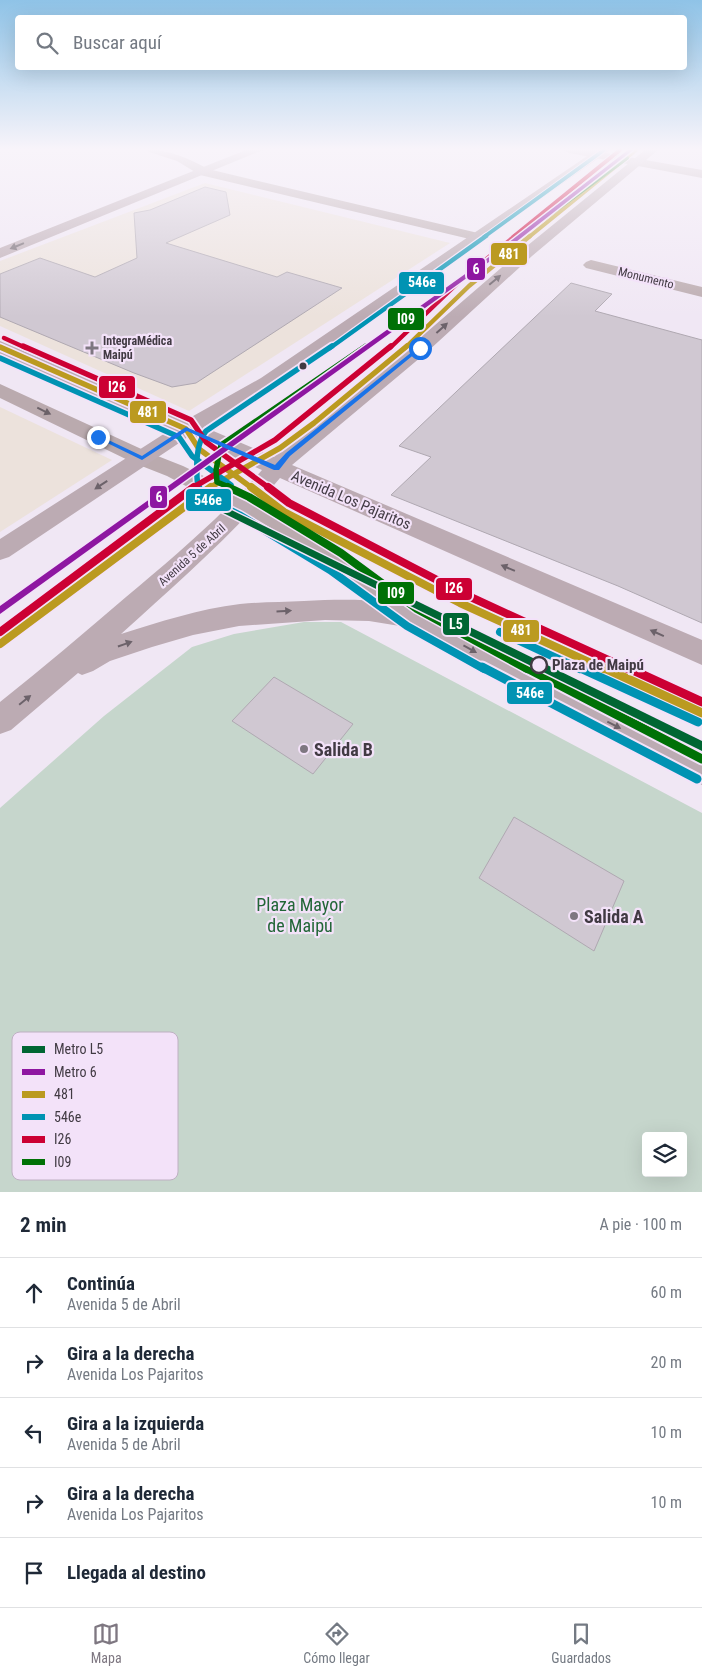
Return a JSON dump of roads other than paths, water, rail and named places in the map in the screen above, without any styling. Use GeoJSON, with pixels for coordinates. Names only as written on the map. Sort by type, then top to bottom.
{"type":"FeatureCollection","features":[{"type":"Feature","properties":{"kind":"main road"},"geometry":{"type":"LineString","coordinates":[[0,253],[119,206]]}},
{"type":"Feature","properties":{"kind":"main road"},"geometry":{"type":"LineString","coordinates":[[0,551],[186,429],[268,382],[524,206]]}},
{"type":"Feature","properties":{"kind":"main road","name":"Avenida 5 de Abril"},"geometry":{"type":"LineString","coordinates":[[0,720],[50,680],[196,552],[244,506],[288,455],[420,348],[527,253],[584,206]]}},
{"type":"Feature","properties":{"kind":"main road","name":"Avenida Los Pajaritos"},"geometry":{"type":"LineString","coordinates":[[0,347],[702,653]]}},
{"type":"Feature","properties":{"kind":"main road"},"geometry":{"type":"LineString","coordinates":[[50,680],[100,653],[193,624],[282,611],[369,611],[412,617],[543,689],[702,770]]}},
{"type":"Feature","properties":{"kind":"street"},"geometry":{"type":"LineString","coordinates":[[346,206],[478,237]]}},
{"type":"Feature","properties":{"kind":"street","name":"Monumento"},"geometry":{"type":"LineString","coordinates":[[591,265],[702,292]]}},
{"type":"Feature","properties":{"kind":"street"},"geometry":{"type":"LineString","coordinates":[[0,390],[142,458],[176,471],[244,506],[336,562],[412,617]]}},
{"type":"Feature","properties":{"kind":"metro line","name":"6"},"geometry":{"type":"LineString","coordinates":[[0,611],[505,248],[559,206]]}},
{"type":"Feature","properties":{"kind":"metro line","name":"L5"},"geometry":{"type":"LineString","coordinates":[[210,503],[702,746]]}},
{"type":"Feature","properties":{"kind":"place","name":"IntegraMédica Maipú"},"geometry":{"type":"Point","coordinates":[92,348]}},
{"type":"Feature","properties":{"kind":"place","name":"Plaza de Maipú"},"geometry":{"type":"Point","coordinates":[539,665]}},
{"type":"Feature","properties":{"kind":"place","name":"Salida B"},"geometry":{"type":"Point","coordinates":[304,749]}},
{"type":"Feature","properties":{"kind":"place","name":"Salida A"},"geometry":{"type":"Point","coordinates":[574,916]}},
{"type":"Feature","properties":{"kind":"park label","name":"Plaza Mayor de Maipú"},"geometry":{"type":"Point","coordinates":[300,914]}}]}
